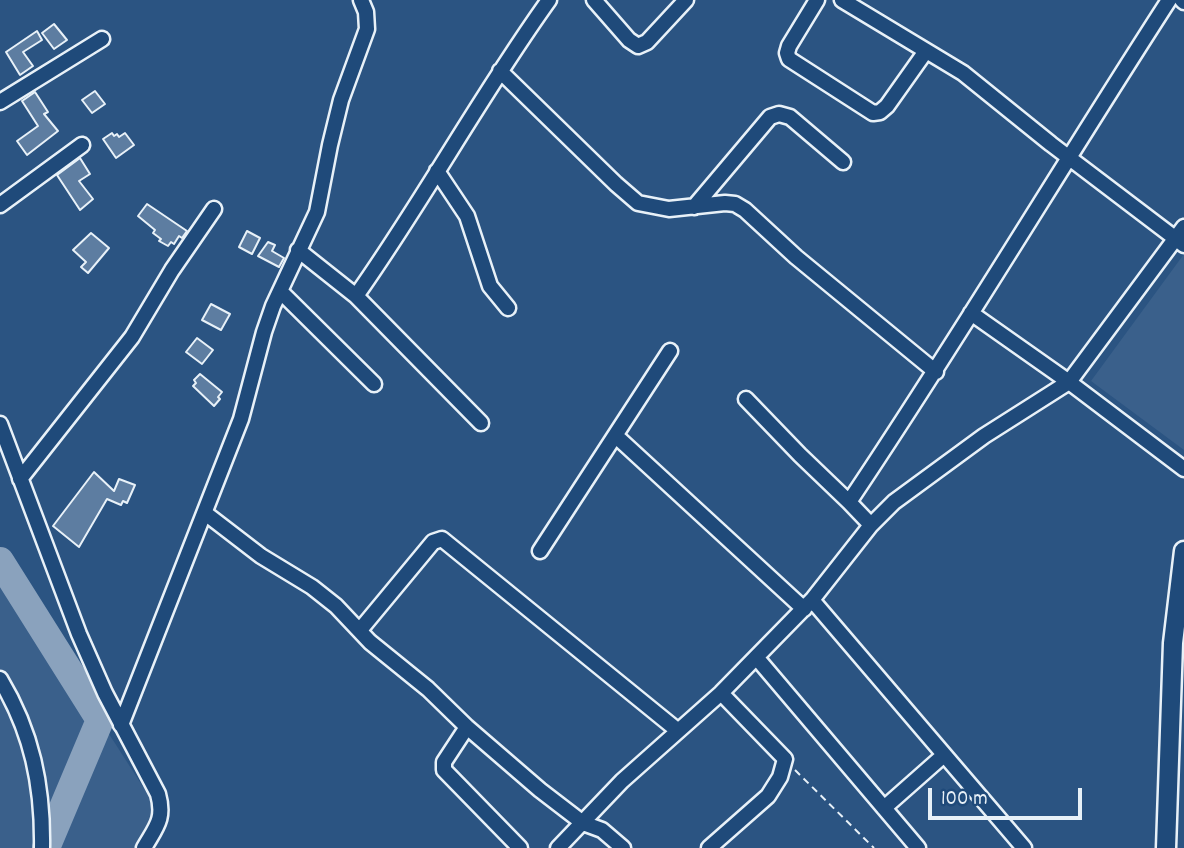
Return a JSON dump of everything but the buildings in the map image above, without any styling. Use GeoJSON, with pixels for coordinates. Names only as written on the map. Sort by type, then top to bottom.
{"type":"FeatureCollection","features":[{"type":"Feature","properties":{"kind":"main road"},"geometry":{"type":"LineString","coordinates":[[1166,848],[1184,551]]}},
{"type":"Feature","properties":{"kind":"street"},"geometry":{"type":"LineString","coordinates":[[121,725],[241,419],[264,332],[317,212],[341,100],[367,29],[366,12],[361,0]]}},
{"type":"Feature","properties":{"kind":"street"},"geometry":{"type":"LineString","coordinates":[[356,296],[500,71],[549,0]]}},
{"type":"Feature","properties":{"kind":"street"},"geometry":{"type":"LineString","coordinates":[[594,0],[629,40],[638,46],[647,42],[686,0]]}},
{"type":"Feature","properties":{"kind":"street"},"geometry":{"type":"LineString","coordinates":[[817,0],[789,46],[789,59],[873,113],[887,106],[926,51]]}},
{"type":"Feature","properties":{"kind":"street"},"geometry":{"type":"LineString","coordinates":[[558,848],[622,781],[721,692],[808,605],[871,526],[894,502],[984,436],[1069,382],[1181,236],[1069,158],[963,73],[842,0]]}},
{"type":"Feature","properties":{"kind":"street"},"geometry":{"type":"LineString","coordinates":[[849,502],[936,372],[1169,0]]}},
{"type":"Feature","properties":{"kind":"street"},"geometry":{"type":"LineString","coordinates":[[0,102],[102,38]]}},
{"type":"Feature","properties":{"kind":"street"},"geometry":{"type":"LineString","coordinates":[[500,71],[638,203],[668,209],[735,204],[936,372]]}},
{"type":"Feature","properties":{"kind":"street"},"geometry":{"type":"LineString","coordinates":[[694,207],[770,117],[779,114],[790,117],[843,162]]}},
{"type":"Feature","properties":{"kind":"street"},"geometry":{"type":"LineString","coordinates":[[0,205],[82,145]]}},
{"type":"Feature","properties":{"kind":"street"},"geometry":{"type":"LineString","coordinates":[[437,171],[467,216],[489,286],[508,308]]}},
{"type":"Feature","properties":{"kind":"street"},"geometry":{"type":"LineString","coordinates":[[20,479],[132,337],[178,261],[214,209]]}},
{"type":"Feature","properties":{"kind":"street"},"geometry":{"type":"LineString","coordinates":[[298,250],[356,296],[481,423]]}},
{"type":"Feature","properties":{"kind":"street"},"geometry":{"type":"LineString","coordinates":[[280,291],[374,384]]}},
{"type":"Feature","properties":{"kind":"street"},"geometry":{"type":"LineString","coordinates":[[971,313],[1069,382],[1184,469]]}},
{"type":"Feature","properties":{"kind":"street"},"geometry":{"type":"LineString","coordinates":[[540,551],[670,351]]}},
{"type":"Feature","properties":{"kind":"street"},"geometry":{"type":"LineString","coordinates":[[746,399],[871,526]]}},
{"type":"Feature","properties":{"kind":"street"},"geometry":{"type":"LineString","coordinates":[[0,424],[79,634],[121,725],[153,780],[162,808],[162,817],[144,848]]}},
{"type":"Feature","properties":{"kind":"street"},"geometry":{"type":"LineString","coordinates":[[616,436],[808,605],[1024,848]]}},
{"type":"Feature","properties":{"kind":"street"},"geometry":{"type":"LineString","coordinates":[[205,513],[261,556],[312,587],[336,606],[370,642],[428,689],[467,727],[540,790],[583,823],[602,830],[623,848]]}},
{"type":"Feature","properties":{"kind":"street"},"geometry":{"type":"LineString","coordinates":[[360,630],[433,542],[442,539],[677,730]]}},
{"type":"Feature","properties":{"kind":"street"},"geometry":{"type":"LineString","coordinates":[[756,657],[918,848]]}},
{"type":"Feature","properties":{"kind":"street"},"geometry":{"type":"LineString","coordinates":[[0,679],[20,715],[34,755],[41,796],[42,848]]}},
{"type":"Feature","properties":{"kind":"street"},"geometry":{"type":"LineString","coordinates":[[709,848],[775,788],[785,759],[721,692]]}},
{"type":"Feature","properties":{"kind":"street"},"geometry":{"type":"LineString","coordinates":[[467,727],[444,762],[444,770],[520,848]]}},
{"type":"Feature","properties":{"kind":"street"},"geometry":{"type":"LineString","coordinates":[[884,808],[944,755]]}},
{"type":"Feature","properties":{"kind":"path"},"geometry":{"type":"LineString","coordinates":[[785,759],[874,848]]}},
{"type":"Feature","properties":{"kind":"shaded area"},"geometry":{"type":"Polygon","coordinates":[[[1184,254],[1184,450],[1091,381],[1184,254]]]}},
{"type":"Feature","properties":{"kind":"shaded area"},"geometry":{"type":"Polygon","coordinates":[[[0,559],[103,718],[100,720],[156,807],[155,816],[137,848],[0,848],[0,559]]]}},
{"type":"Feature","properties":{"kind":"taxiway"},"geometry":{"type":"LineString","coordinates":[[0,561],[100,720],[46,848]]}}]}
